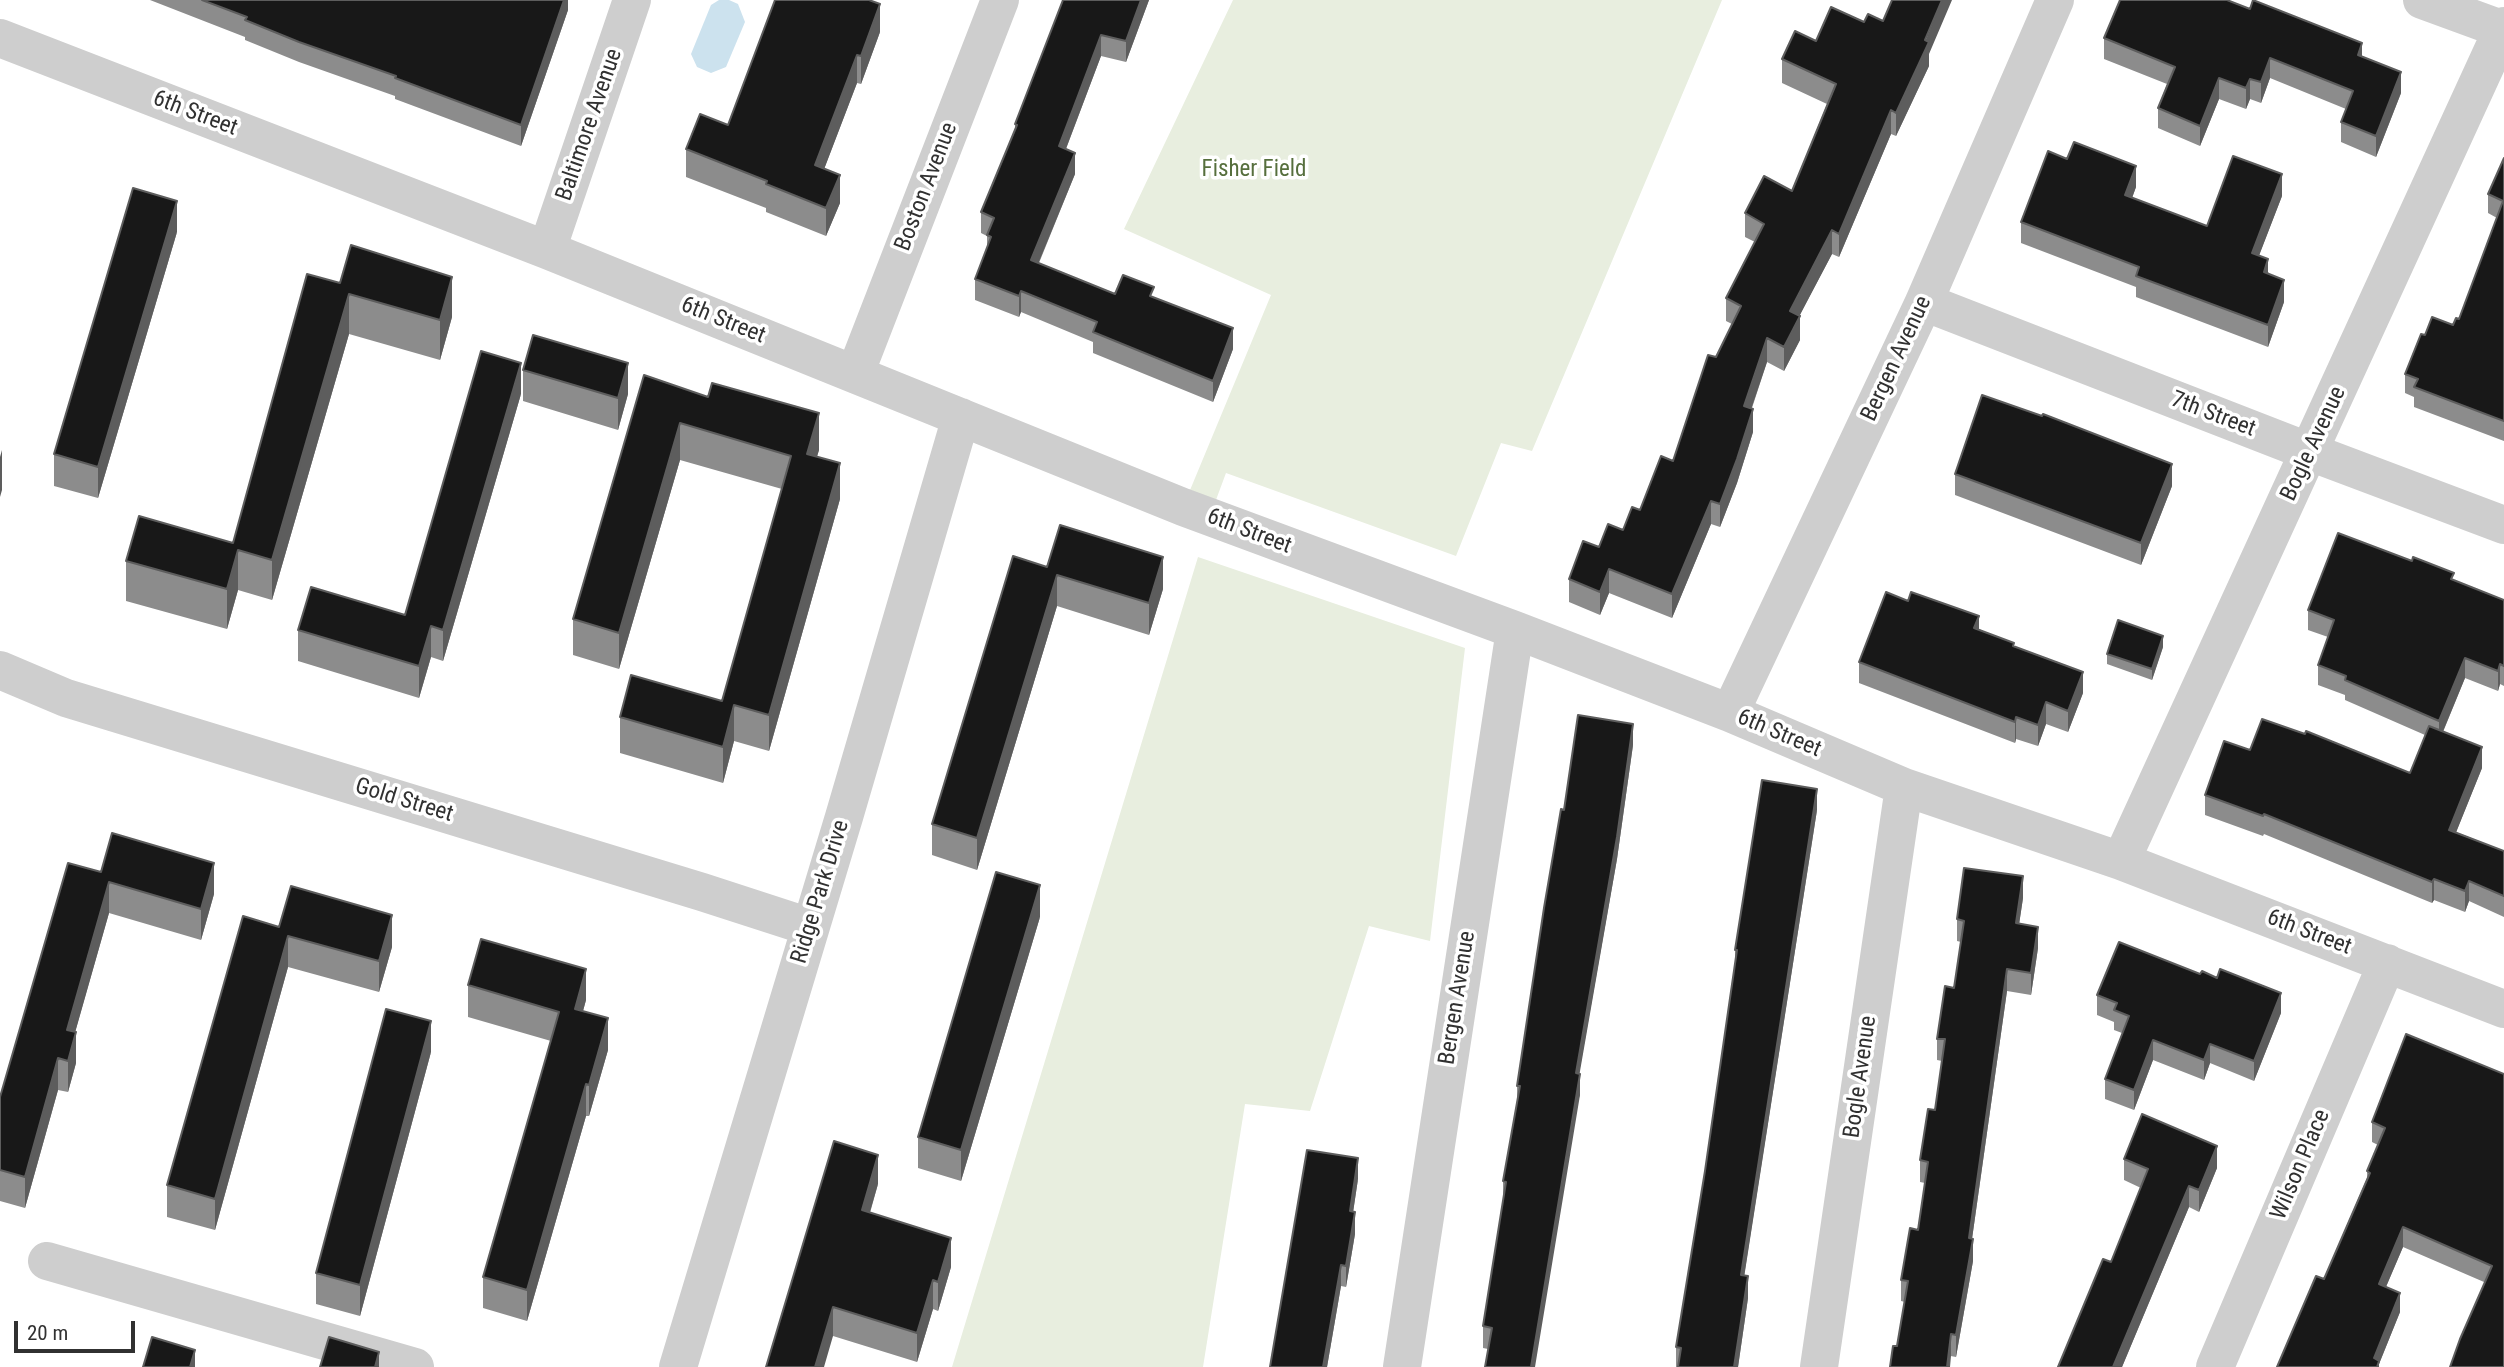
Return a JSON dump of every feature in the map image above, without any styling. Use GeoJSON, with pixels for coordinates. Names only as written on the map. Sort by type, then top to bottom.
{"type":"FeatureCollection","features":[{"type":"Feature","properties":{"kind":"street","name":"Baltimore Avenue"},"geometry":{"type":"LineString","coordinates":[[547,250],[632,0]]}},
{"type":"Feature","properties":{"kind":"street","name":"Boston Avenue"},"geometry":{"type":"LineString","coordinates":[[855,374],[1000,0]]}},
{"type":"Feature","properties":{"kind":"street","name":"Bergen Avenue"},"geometry":{"type":"LineString","coordinates":[[1730,713],[1924,302],[2055,0]]}},
{"type":"Feature","properties":{"kind":"street"},"geometry":{"type":"LineString","coordinates":[[2422,0],[2503,28]]}},
{"type":"Feature","properties":{"kind":"street","name":"Bogle Avenue"},"geometry":{"type":"LineString","coordinates":[[2121,861],[2503,28]]}},
{"type":"Feature","properties":{"kind":"street","name":"6th Street"},"geometry":{"type":"LineString","coordinates":[[0,38],[547,250],[1183,507],[1730,713],[1904,787],[2121,861],[2504,1009]]}},
{"type":"Feature","properties":{"kind":"street","name":"7th Street"},"geometry":{"type":"LineString","coordinates":[[1924,302],[2310,452],[2504,524]]}},
{"type":"Feature","properties":{"kind":"street","name":"Ridge Park Drive"},"geometry":{"type":"LineString","coordinates":[[678,1367],[961,417]]}},
{"type":"Feature","properties":{"kind":"street","name":"Bergen Avenue"},"geometry":{"type":"LineString","coordinates":[[1402,1367],[1515,630]]}},
{"type":"Feature","properties":{"kind":"street","name":"Gold Street"},"geometry":{"type":"LineString","coordinates":[[0,670],[66,698],[810,927]]}},
{"type":"Feature","properties":{"kind":"street","name":"Bogle Avenue"},"geometry":{"type":"LineString","coordinates":[[1819,1367],[1904,787]]}},
{"type":"Feature","properties":{"kind":"street","name":"Wilson Place"},"geometry":{"type":"LineString","coordinates":[[2216,1367],[2387,963]]}},
{"type":"Feature","properties":{"kind":"street"},"geometry":{"type":"LineString","coordinates":[[47,1261],[415,1367]]}},
{"type":"Feature","properties":{"kind":"green space","name":"Fisher Field"},"geometry":{"type":"Polygon","coordinates":[[[1233,0],[1722,0],[1532,451],[1501,443],[1456,556],[1226,473],[1210,516],[1183,507],[1271,295],[1124,229],[1233,0]]]}},
{"type":"Feature","properties":{"kind":"green space"},"geometry":{"type":"Polygon","coordinates":[[[1198,557],[1465,648],[1430,941],[1369,926],[1310,1111],[1245,1104],[1203,1367],[952,1367],[1198,557]]]}},
{"type":"Feature","properties":{"kind":"water"},"geometry":{"type":"Polygon","coordinates":[[[719,0],[738,4],[745,22],[726,67],[711,73],[697,67],[691,54],[711,5],[719,0]]]}},
{"type":"Feature","properties":{"kind":"building"},"geometry":{"type":"Polygon","coordinates":[[[202,0],[564,0],[521,125],[395,78],[396,76],[299,42],[245,20],[247,17],[202,0]]]}},
{"type":"Feature","properties":{"kind":"building"},"geometry":{"type":"Polygon","coordinates":[[[775,0],[869,0],[880,4],[861,56],[857,55],[815,165],[840,175],[826,208],[686,149],[700,114],[728,125],[775,0]]]}},
{"type":"Feature","properties":{"kind":"building"},"geometry":{"type":"Polygon","coordinates":[[[1063,0],[1141,0],[1126,41],[1101,35],[1059,146],[1075,153],[1031,260],[1115,294],[1123,275],[1154,287],[1150,296],[1233,328],[1213,381],[1093,332],[1097,322],[1021,291],[1019,296],[975,279],[991,237],[987,235],[994,218],[981,212],[1017,125],[1015,124],[1063,0]]]}},
{"type":"Feature","properties":{"kind":"building"},"geometry":{"type":"Polygon","coordinates":[[[1892,0],[1942,0],[1925,40],[1929,42],[1896,113],[1891,110],[1839,234],[1832,230],[1790,311],[1800,316],[1784,347],[1767,338],[1744,406],[1753,409],[1737,459],[1720,504],[1711,501],[1672,594],[1609,569],[1600,592],[1569,579],[1583,541],[1599,547],[1608,524],[1623,530],[1632,507],[1640,510],[1661,456],[1673,461],[1708,355],[1716,357],[1741,306],[1726,298],[1764,224],[1745,213],[1764,176],[1792,191],[1836,84],[1782,59],[1795,31],[1816,41],[1831,7],[1864,22],[1868,14],[1883,21],[1892,0]]]}},
{"type":"Feature","properties":{"kind":"building"},"geometry":{"type":"Polygon","coordinates":[[[2120,0],[2227,0],[2250,9],[2253,0],[2362,43],[2358,55],[2401,72],[2376,136],[2341,122],[2353,91],[2270,58],[2261,82],[2250,79],[2246,88],[2219,78],[2200,126],[2158,108],[2175,67],[2104,38],[2120,0]]]}},
{"type":"Feature","properties":{"kind":"building"},"geometry":{"type":"Polygon","coordinates":[[[2074,142],[2136,166],[2125,195],[2207,226],[2233,156],[2282,174],[2252,253],[2268,259],[2264,272],[2284,280],[2268,325],[2136,276],[2139,267],[2021,222],[2048,151],[2067,159],[2074,142]]]}},
{"type":"Feature","properties":{"kind":"building"},"geometry":{"type":"Polygon","coordinates":[[[2504,158],[2504,421],[2414,387],[2418,379],[2405,374],[2421,334],[2425,335],[2432,317],[2453,325],[2456,318],[2459,319],[2503,201],[2488,194],[2504,158]]]}},
{"type":"Feature","properties":{"kind":"building"},"geometry":{"type":"Polygon","coordinates":[[[133,188],[177,201],[98,467],[54,454],[133,188]]]}},
{"type":"Feature","properties":{"kind":"building"},"geometry":{"type":"Polygon","coordinates":[[[351,245],[452,277],[440,320],[349,294],[272,560],[238,550],[227,589],[126,561],[139,516],[233,543],[307,274],[340,283],[351,245]]]}},
{"type":"Feature","properties":{"kind":"building"},"geometry":{"type":"Polygon","coordinates":[[[533,335],[628,363],[618,398],[523,370],[533,335]]]}},
{"type":"Feature","properties":{"kind":"building"},"geometry":{"type":"Polygon","coordinates":[[[481,351],[521,363],[443,630],[431,626],[419,666],[298,630],[311,587],[405,615],[481,351]]]}},
{"type":"Feature","properties":{"kind":"building"},"geometry":{"type":"Polygon","coordinates":[[[644,375],[708,397],[712,383],[819,413],[807,454],[840,463],[769,715],[734,705],[723,747],[620,717],[631,675],[722,701],[791,456],[680,423],[619,633],[573,619],[644,375]]]}},
{"type":"Feature","properties":{"kind":"building"},"geometry":{"type":"Polygon","coordinates":[[[1982,395],[2042,416],[2043,414],[2172,464],[2141,543],[1955,474],[1982,395]]]}},
{"type":"Feature","properties":{"kind":"building"},"geometry":{"type":"Polygon","coordinates":[[[1060,525],[1163,557],[1149,603],[1057,575],[977,838],[932,824],[1013,556],[1047,567],[1060,525]]]}},
{"type":"Feature","properties":{"kind":"building"},"geometry":{"type":"Polygon","coordinates":[[[2338,533],[2412,561],[2413,557],[2454,573],[2451,579],[2504,600],[2504,666],[2500,664],[2498,671],[2465,658],[2439,721],[2345,680],[2346,676],[2318,665],[2334,620],[2308,610],[2338,533]]]}},
{"type":"Feature","properties":{"kind":"building"},"geometry":{"type":"Polygon","coordinates":[[[1886,592],[1908,601],[1911,592],[1979,616],[1974,628],[2083,672],[2068,711],[2046,702],[2038,725],[2016,717],[2015,722],[1859,662],[1886,592]]]}},
{"type":"Feature","properties":{"kind":"building"},"geometry":{"type":"Polygon","coordinates":[[[2118,620],[2163,636],[2152,669],[2107,654],[2118,620]]]}},
{"type":"Feature","properties":{"kind":"building"},"geometry":{"type":"Polygon","coordinates":[[[1578,715],[1633,724],[1617,837],[1576,1073],[1580,1074],[1531,1367],[1485,1367],[1492,1328],[1483,1326],[1506,1182],[1503,1181],[1520,1086],[1517,1086],[1544,908],[1561,809],[1564,810],[1578,715]]]}},
{"type":"Feature","properties":{"kind":"building"},"geometry":{"type":"Polygon","coordinates":[[[2262,719],[2305,734],[2306,731],[2410,773],[2429,726],[2482,747],[2449,830],[2504,851],[2504,896],[2469,881],[2465,891],[2434,879],[2432,882],[2264,814],[2263,816],[2205,795],[2224,741],[2250,750],[2262,719]]]}},
{"type":"Feature","properties":{"kind":"building"},"geometry":{"type":"Polygon","coordinates":[[[1762,780],[1817,789],[1741,1275],[1748,1276],[1734,1367],[1678,1367],[1681,1348],[1676,1347],[1705,1171],[1735,950],[1762,780]]]}},
{"type":"Feature","properties":{"kind":"building"},"geometry":{"type":"Polygon","coordinates":[[[112,833],[214,863],[201,909],[109,882],[67,1030],[76,1032],[68,1061],[58,1058],[25,1177],[0,1170],[0,1097],[68,863],[101,872],[112,833]]]}},
{"type":"Feature","properties":{"kind":"building"},"geometry":{"type":"Polygon","coordinates":[[[1964,868],[2023,876],[2016,923],[2038,927],[2031,973],[2007,969],[1969,1238],[1973,1239],[1956,1335],[1951,1334],[1947,1367],[1890,1367],[1893,1346],[1897,1346],[1908,1281],[1901,1280],[1910,1228],[1918,1230],[1928,1162],[1920,1160],[1928,1109],[1935,1110],[1945,1039],[1937,1039],[1945,986],[1954,988],[1964,921],[1957,919],[1964,868]]]}},
{"type":"Feature","properties":{"kind":"building"},"geometry":{"type":"Polygon","coordinates":[[[996,872],[1040,885],[961,1150],[918,1137],[996,872]]]}},
{"type":"Feature","properties":{"kind":"building"},"geometry":{"type":"Polygon","coordinates":[[[291,886],[392,915],[379,961],[288,936],[215,1199],[167,1185],[243,916],[279,927],[291,886]]]}},
{"type":"Feature","properties":{"kind":"building"},"geometry":{"type":"Polygon","coordinates":[[[481,939],[586,969],[575,1009],[608,1018],[589,1085],[586,1084],[527,1290],[483,1277],[559,1012],[468,985],[481,939]]]}},
{"type":"Feature","properties":{"kind":"building"},"geometry":{"type":"Polygon","coordinates":[[[2119,942],[2200,974],[2202,971],[2217,978],[2220,969],[2281,993],[2254,1061],[2210,1044],[2204,1060],[2153,1040],[2134,1090],[2105,1079],[2129,1016],[2114,1010],[2117,1003],[2097,995],[2119,942]]]}},
{"type":"Feature","properties":{"kind":"building"},"geometry":{"type":"Polygon","coordinates":[[[386,1009],[431,1021],[360,1285],[316,1273],[386,1009]]]}},
{"type":"Feature","properties":{"kind":"building"},"geometry":{"type":"Polygon","coordinates":[[[2406,1034],[2504,1074],[2504,1367],[2450,1367],[2492,1266],[2403,1227],[2379,1284],[2400,1293],[2374,1358],[2379,1361],[2377,1367],[2277,1367],[2316,1276],[2324,1279],[2370,1173],[2367,1171],[2385,1128],[2372,1122],[2406,1034]]]}},
{"type":"Feature","properties":{"kind":"building"},"geometry":{"type":"Polygon","coordinates":[[[2142,1114],[2217,1146],[2199,1190],[2189,1186],[2113,1367],[2058,1367],[2103,1259],[2111,1262],[2148,1169],[2124,1159],[2142,1114]]]}},
{"type":"Feature","properties":{"kind":"building"},"geometry":{"type":"Polygon","coordinates":[[[834,1141],[878,1155],[862,1210],[951,1238],[938,1282],[933,1280],[917,1333],[833,1307],[815,1367],[766,1367],[834,1141]]]}},
{"type":"Feature","properties":{"kind":"building"},"geometry":{"type":"Polygon","coordinates":[[[1307,1150],[1358,1158],[1350,1211],[1355,1212],[1346,1266],[1341,1265],[1323,1367],[1270,1367],[1307,1150]]]}},
{"type":"Feature","properties":{"kind":"building"},"geometry":{"type":"Polygon","coordinates":[[[152,1337],[195,1350],[190,1367],[143,1367],[152,1337]]]}},
{"type":"Feature","properties":{"kind":"building"},"geometry":{"type":"Polygon","coordinates":[[[329,1337],[379,1352],[375,1367],[320,1367],[329,1337]]]}}]}
